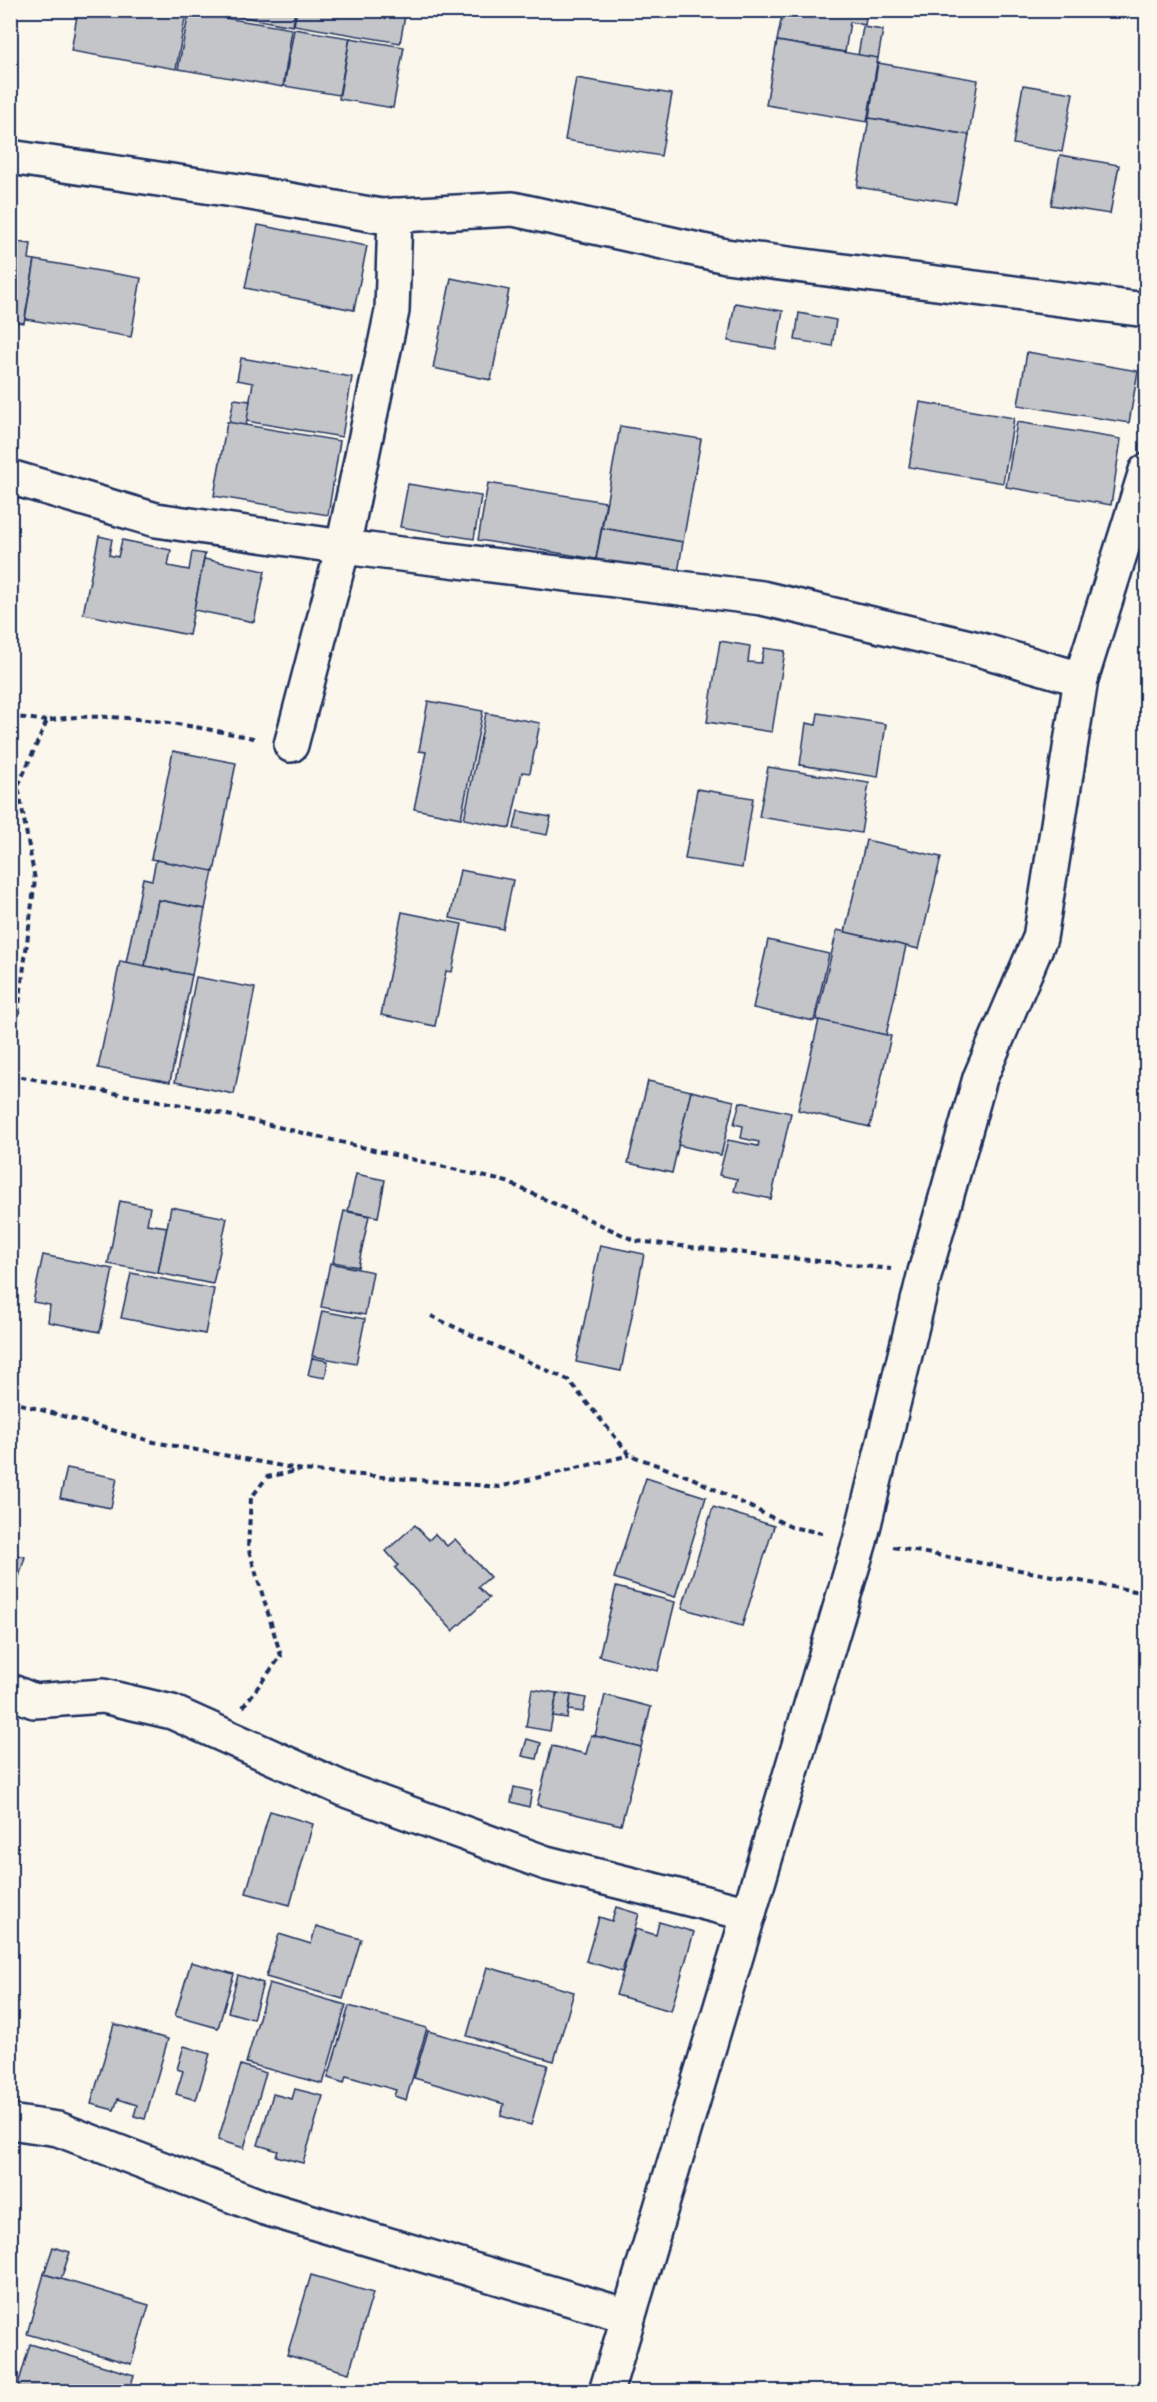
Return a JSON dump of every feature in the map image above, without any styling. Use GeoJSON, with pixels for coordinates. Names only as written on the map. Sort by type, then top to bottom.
{"type":"FeatureCollection","features":[{"type":"Feature","properties":{"kind":"street"},"geometry":{"type":"LineString","coordinates":[[10,157],[239,191],[381,216],[513,209],[726,256],[1146,310]]}},
{"type":"Feature","properties":{"kind":"street"},"geometry":{"type":"LineString","coordinates":[[291,745],[343,547],[392,311],[395,215]]}},
{"type":"Feature","properties":{"kind":"street"},"geometry":{"type":"LineString","coordinates":[[606,2391],[860,1541],[925,1272],[980,1078],[1040,938],[1081,679],[1146,471]]}},
{"type":"Feature","properties":{"kind":"street"},"geometry":{"type":"LineString","coordinates":[[10,477],[156,520],[343,547],[762,598],[978,649],[1081,679]]}},
{"type":"Feature","properties":{"kind":"street"},"geometry":{"type":"LineString","coordinates":[[10,1690],[34,1701],[103,1696],[172,1712],[348,1791],[546,1863],[749,1914]]}},
{"type":"Feature","properties":{"kind":"street"},"geometry":{"type":"LineString","coordinates":[[10,2122],[58,2129],[265,2208],[628,2316]]}},
{"type":"Feature","properties":{"kind":"path"},"geometry":{"type":"LineString","coordinates":[[10,716],[47,721],[72,715],[191,726],[291,745]]}},
{"type":"Feature","properties":{"kind":"path"},"geometry":{"type":"LineString","coordinates":[[47,721],[18,786],[35,880],[11,1076],[199,1108],[507,1182],[636,1241],[925,1272]]}},
{"type":"Feature","properties":{"kind":"path"},"geometry":{"type":"LineString","coordinates":[[431,1316],[568,1380],[630,1455],[692,1478],[791,1527],[1146,1593]]}},
{"type":"Feature","properties":{"kind":"path"},"geometry":{"type":"LineString","coordinates":[[10,1401],[154,1442],[303,1470],[500,1487],[630,1455]]}},
{"type":"Feature","properties":{"kind":"path"},"geometry":{"type":"LineString","coordinates":[[223,1734],[281,1656],[248,1547],[251,1498],[267,1477],[303,1470]]}},
{"type":"Feature","properties":{"kind":"building"},"geometry":{"type":"Polygon","coordinates":[[[78,10],[169,10],[186,13],[176,69],[71,51],[78,10]]]}},
{"type":"Feature","properties":{"kind":"building"},"geometry":{"type":"Polygon","coordinates":[[[202,10],[295,10],[293,26],[202,10]]]}},
{"type":"Feature","properties":{"kind":"building"},"geometry":{"type":"Polygon","coordinates":[[[297,10],[406,10],[400,43],[294,25],[297,10]]]}},
{"type":"Feature","properties":{"kind":"building"},"geometry":{"type":"Polygon","coordinates":[[[783,10],[867,10],[865,25],[850,22],[845,52],[777,41],[783,10]]]}},
{"type":"Feature","properties":{"kind":"building"},"geometry":{"type":"Polygon","coordinates":[[[189,12],[292,29],[283,87],[178,69],[189,12]]]}},
{"type":"Feature","properties":{"kind":"building"},"geometry":{"type":"Polygon","coordinates":[[[863,27],[883,30],[878,58],[858,55],[863,27]]]}},
{"type":"Feature","properties":{"kind":"building"},"geometry":{"type":"Polygon","coordinates":[[[294,29],[350,38],[339,95],[284,86],[294,29]]]}},
{"type":"Feature","properties":{"kind":"building"},"geometry":{"type":"Polygon","coordinates":[[[350,38],[404,47],[393,108],[339,99],[350,38]]]}},
{"type":"Feature","properties":{"kind":"building"},"geometry":{"type":"Polygon","coordinates":[[[777,41],[878,58],[867,122],[766,105],[777,41]]]}},
{"type":"Feature","properties":{"kind":"building"},"geometry":{"type":"Polygon","coordinates":[[[878,63],[978,80],[969,135],[869,118],[878,63]]]}},
{"type":"Feature","properties":{"kind":"building"},"geometry":{"type":"Polygon","coordinates":[[[576,78],[672,94],[661,156],[565,140],[576,78]]]}},
{"type":"Feature","properties":{"kind":"building"},"geometry":{"type":"Polygon","coordinates":[[[1023,85],[1073,93],[1062,152],[1013,144],[1023,85]]]}},
{"type":"Feature","properties":{"kind":"building"},"geometry":{"type":"Polygon","coordinates":[[[869,118],[969,135],[956,203],[857,187],[869,118]]]}},
{"type":"Feature","properties":{"kind":"building"},"geometry":{"type":"Polygon","coordinates":[[[1060,155],[1119,165],[1110,214],[1051,205],[1060,155]]]}},
{"type":"Feature","properties":{"kind":"building"},"geometry":{"type":"Polygon","coordinates":[[[258,225],[367,246],[354,310],[245,288],[258,225]]]}},
{"type":"Feature","properties":{"kind":"building"},"geometry":{"type":"Polygon","coordinates":[[[10,241],[31,244],[29,259],[35,260],[24,323],[10,321],[10,241]]]}},
{"type":"Feature","properties":{"kind":"building"},"geometry":{"type":"Polygon","coordinates":[[[35,260],[141,278],[131,337],[25,319],[35,260]]]}},
{"type":"Feature","properties":{"kind":"building"},"geometry":{"type":"Polygon","coordinates":[[[451,278],[509,290],[491,380],[433,368],[451,278]]]}},
{"type":"Feature","properties":{"kind":"building"},"geometry":{"type":"Polygon","coordinates":[[[735,303],[783,311],[776,349],[728,341],[735,303]]]}},
{"type":"Feature","properties":{"kind":"building"},"geometry":{"type":"Polygon","coordinates":[[[799,313],[836,320],[832,346],[795,340],[799,313]]]}},
{"type":"Feature","properties":{"kind":"building"},"geometry":{"type":"Polygon","coordinates":[[[1027,352],[1138,371],[1129,423],[1018,405],[1027,352]]]}},
{"type":"Feature","properties":{"kind":"building"},"geometry":{"type":"Polygon","coordinates":[[[241,358],[352,377],[342,437],[246,421],[253,383],[237,380],[241,358]]]}},
{"type":"Feature","properties":{"kind":"building"},"geometry":{"type":"Polygon","coordinates":[[[234,399],[250,401],[246,426],[229,423],[234,399]]]}},
{"type":"Feature","properties":{"kind":"building"},"geometry":{"type":"Polygon","coordinates":[[[920,402],[1014,418],[1003,483],[909,467],[920,402]]]}},
{"type":"Feature","properties":{"kind":"building"},"geometry":{"type":"Polygon","coordinates":[[[227,422],[340,441],[328,515],[214,496],[227,422]]]}},
{"type":"Feature","properties":{"kind":"building"},"geometry":{"type":"Polygon","coordinates":[[[1017,422],[1121,439],[1111,505],[1006,487],[1017,422]]]}},
{"type":"Feature","properties":{"kind":"building"},"geometry":{"type":"Polygon","coordinates":[[[620,426],[701,439],[683,542],[602,528],[620,426]]]}},
{"type":"Feature","properties":{"kind":"building"},"geometry":{"type":"Polygon","coordinates":[[[488,483],[606,502],[596,559],[478,540],[488,483]]]}},
{"type":"Feature","properties":{"kind":"building"},"geometry":{"type":"Polygon","coordinates":[[[408,484],[481,496],[474,539],[400,527],[408,484]]]}},
{"type":"Feature","properties":{"kind":"building"},"geometry":{"type":"Polygon","coordinates":[[[602,528],[683,542],[678,573],[596,559],[602,528]]]}},
{"type":"Feature","properties":{"kind":"building"},"geometry":{"type":"Polygon","coordinates":[[[99,536],[112,539],[109,555],[118,557],[122,540],[171,550],[168,566],[189,570],[192,552],[205,554],[189,635],[83,614],[99,536]]]}},
{"type":"Feature","properties":{"kind":"building"},"geometry":{"type":"Polygon","coordinates":[[[204,559],[265,571],[254,622],[194,610],[204,559]]]}},
{"type":"Feature","properties":{"kind":"building"},"geometry":{"type":"Polygon","coordinates":[[[720,641],[750,646],[748,662],[761,663],[764,648],[785,651],[772,732],[707,722],[720,641]]]}},
{"type":"Feature","properties":{"kind":"building"},"geometry":{"type":"Polygon","coordinates":[[[428,701],[483,711],[461,818],[414,809],[426,752],[419,751],[428,701]]]}},
{"type":"Feature","properties":{"kind":"building"},"geometry":{"type":"Polygon","coordinates":[[[486,713],[540,723],[530,773],[522,772],[510,828],[464,819],[486,713]]]}},
{"type":"Feature","properties":{"kind":"building"},"geometry":{"type":"Polygon","coordinates":[[[818,713],[886,724],[878,777],[800,765],[806,723],[816,725],[818,713]]]}},
{"type":"Feature","properties":{"kind":"building"},"geometry":{"type":"Polygon","coordinates":[[[173,751],[236,763],[214,872],[151,859],[173,751]]]}},
{"type":"Feature","properties":{"kind":"building"},"geometry":{"type":"Polygon","coordinates":[[[768,767],[869,783],[861,833],[759,817],[768,767]]]}},
{"type":"Feature","properties":{"kind":"building"},"geometry":{"type":"Polygon","coordinates":[[[697,789],[753,798],[742,868],[685,859],[697,789]]]}},
{"type":"Feature","properties":{"kind":"building"},"geometry":{"type":"Polygon","coordinates":[[[518,811],[551,817],[547,835],[514,829],[518,811]]]}},
{"type":"Feature","properties":{"kind":"building"},"geometry":{"type":"Polygon","coordinates":[[[866,840],[941,857],[919,949],[845,932],[866,840]]]}},
{"type":"Feature","properties":{"kind":"building"},"geometry":{"type":"Polygon","coordinates":[[[156,860],[213,871],[205,909],[158,900],[145,966],[126,963],[143,878],[152,880],[156,860]]]}},
{"type":"Feature","properties":{"kind":"building"},"geometry":{"type":"Polygon","coordinates":[[[460,870],[513,880],[503,929],[450,918],[460,870]]]}},
{"type":"Feature","properties":{"kind":"building"},"geometry":{"type":"Polygon","coordinates":[[[158,900],[205,909],[192,975],[145,966],[158,900]]]}},
{"type":"Feature","properties":{"kind":"building"},"geometry":{"type":"Polygon","coordinates":[[[402,912],[462,924],[452,972],[446,971],[435,1026],[381,1015],[402,912]]]}},
{"type":"Feature","properties":{"kind":"building"},"geometry":{"type":"Polygon","coordinates":[[[837,930],[906,946],[886,1035],[816,1020],[837,930]]]}},
{"type":"Feature","properties":{"kind":"building"},"geometry":{"type":"Polygon","coordinates":[[[768,940],[829,954],[814,1021],[753,1008],[768,940]]]}},
{"type":"Feature","properties":{"kind":"building"},"geometry":{"type":"Polygon","coordinates":[[[120,961],[192,975],[170,1082],[98,1068],[120,961]]]}},
{"type":"Feature","properties":{"kind":"building"},"geometry":{"type":"Polygon","coordinates":[[[196,977],[255,988],[234,1094],[175,1082],[196,977]]]}},
{"type":"Feature","properties":{"kind":"building"},"geometry":{"type":"Polygon","coordinates":[[[819,1020],[891,1036],[870,1127],[798,1110],[819,1020]]]}},
{"type":"Feature","properties":{"kind":"building"},"geometry":{"type":"Polygon","coordinates":[[[648,1081],[691,1091],[672,1173],[628,1163],[648,1081]]]}},
{"type":"Feature","properties":{"kind":"building"},"geometry":{"type":"Polygon","coordinates":[[[691,1091],[734,1101],[721,1155],[678,1145],[691,1091]]]}},
{"type":"Feature","properties":{"kind":"building"},"geometry":{"type":"Polygon","coordinates":[[[740,1102],[791,1113],[771,1199],[734,1191],[737,1179],[719,1175],[728,1140],[758,1146],[759,1142],[741,1138],[743,1126],[734,1124],[740,1102]]]}},
{"type":"Feature","properties":{"kind":"building"},"geometry":{"type":"Polygon","coordinates":[[[356,1174],[385,1180],[378,1217],[348,1211],[356,1174]]]}},
{"type":"Feature","properties":{"kind":"building"},"geometry":{"type":"Polygon","coordinates":[[[120,1201],[150,1207],[147,1224],[167,1227],[158,1273],[108,1264],[120,1201]]]}},
{"type":"Feature","properties":{"kind":"building"},"geometry":{"type":"Polygon","coordinates":[[[171,1207],[227,1218],[213,1284],[158,1273],[171,1207]]]}},
{"type":"Feature","properties":{"kind":"building"},"geometry":{"type":"Polygon","coordinates":[[[344,1211],[369,1216],[358,1267],[333,1262],[344,1211]]]}},
{"type":"Feature","properties":{"kind":"building"},"geometry":{"type":"Polygon","coordinates":[[[600,1245],[644,1254],[621,1371],[576,1362],[600,1245]]]}},
{"type":"Feature","properties":{"kind":"building"},"geometry":{"type":"Polygon","coordinates":[[[43,1255],[113,1269],[100,1332],[48,1322],[50,1305],[33,1302],[43,1255]]]}},
{"type":"Feature","properties":{"kind":"building"},"geometry":{"type":"Polygon","coordinates":[[[330,1263],[373,1272],[365,1315],[321,1307],[330,1263]]]}},
{"type":"Feature","properties":{"kind":"building"},"geometry":{"type":"Polygon","coordinates":[[[131,1273],[214,1289],[205,1334],[121,1318],[131,1273]]]}},
{"type":"Feature","properties":{"kind":"building"},"geometry":{"type":"Polygon","coordinates":[[[322,1311],[365,1319],[356,1364],[312,1356],[322,1311]]]}},
{"type":"Feature","properties":{"kind":"building"},"geometry":{"type":"Polygon","coordinates":[[[312,1358],[328,1361],[325,1378],[308,1375],[312,1358]]]}},
{"type":"Feature","properties":{"kind":"building"},"geometry":{"type":"Polygon","coordinates":[[[67,1468],[117,1478],[111,1508],[60,1498],[67,1468]]]}},
{"type":"Feature","properties":{"kind":"building"},"geometry":{"type":"Polygon","coordinates":[[[646,1478],[706,1497],[675,1597],[614,1578],[646,1478]]]}},
{"type":"Feature","properties":{"kind":"building"},"geometry":{"type":"Polygon","coordinates":[[[713,1507],[774,1526],[742,1626],[682,1608],[713,1507]]]}},
{"type":"Feature","properties":{"kind":"building"},"geometry":{"type":"Polygon","coordinates":[[[415,1525],[429,1540],[435,1534],[447,1546],[455,1539],[490,1577],[478,1587],[489,1598],[453,1631],[395,1568],[398,1565],[386,1551],[415,1525]]]}},
{"type":"Feature","properties":{"kind":"building"},"geometry":{"type":"Polygon","coordinates":[[[10,1553],[25,1557],[10,1607],[10,1553]]]}},
{"type":"Feature","properties":{"kind":"building"},"geometry":{"type":"Polygon","coordinates":[[[616,1587],[675,1602],[658,1671],[599,1656],[616,1587]]]}},
{"type":"Feature","properties":{"kind":"building"},"geometry":{"type":"Polygon","coordinates":[[[532,1689],[557,1693],[550,1731],[526,1727],[532,1689]]]}},
{"type":"Feature","properties":{"kind":"building"},"geometry":{"type":"Polygon","coordinates":[[[557,1693],[571,1695],[567,1718],[553,1716],[557,1693]]]}},
{"type":"Feature","properties":{"kind":"building"},"geometry":{"type":"Polygon","coordinates":[[[571,1695],[586,1698],[583,1712],[569,1710],[571,1695]]]}},
{"type":"Feature","properties":{"kind":"building"},"geometry":{"type":"Polygon","coordinates":[[[605,1695],[651,1707],[641,1747],[595,1736],[605,1695]]]}},
{"type":"Feature","properties":{"kind":"building"},"geometry":{"type":"Polygon","coordinates":[[[591,1735],[641,1747],[621,1825],[537,1805],[552,1746],[586,1754],[591,1735]]]}},
{"type":"Feature","properties":{"kind":"building"},"geometry":{"type":"Polygon","coordinates":[[[527,1739],[541,1743],[537,1759],[522,1756],[527,1739]]]}},
{"type":"Feature","properties":{"kind":"building"},"geometry":{"type":"Polygon","coordinates":[[[514,1787],[532,1791],[529,1807],[511,1802],[514,1787]]]}},
{"type":"Feature","properties":{"kind":"building"},"geometry":{"type":"Polygon","coordinates":[[[270,1811],[313,1824],[290,1905],[246,1893],[270,1811]]]}},
{"type":"Feature","properties":{"kind":"building"},"geometry":{"type":"Polygon","coordinates":[[[616,1907],[639,1914],[622,1972],[586,1961],[599,1917],[612,1921],[616,1907]]]}},
{"type":"Feature","properties":{"kind":"building"},"geometry":{"type":"Polygon","coordinates":[[[659,1922],[694,1932],[671,2011],[616,1995],[636,1929],[656,1935],[659,1922]]]}},
{"type":"Feature","properties":{"kind":"building"},"geometry":{"type":"Polygon","coordinates":[[[316,1926],[361,1939],[343,1999],[266,1977],[279,1934],[311,1944],[316,1926]]]}},
{"type":"Feature","properties":{"kind":"building"},"geometry":{"type":"Polygon","coordinates":[[[191,1962],[234,1974],[218,2028],[175,2016],[191,1962]]]}},
{"type":"Feature","properties":{"kind":"building"},"geometry":{"type":"Polygon","coordinates":[[[487,1967],[574,1992],[554,2061],[467,2036],[487,1967]]]}},
{"type":"Feature","properties":{"kind":"building"},"geometry":{"type":"Polygon","coordinates":[[[238,1975],[263,1983],[253,2019],[228,2012],[238,1975]]]}},
{"type":"Feature","properties":{"kind":"building"},"geometry":{"type":"Polygon","coordinates":[[[269,1983],[346,2005],[323,2084],[246,2063],[269,1983]]]}},
{"type":"Feature","properties":{"kind":"building"},"geometry":{"type":"Polygon","coordinates":[[[349,2006],[427,2028],[406,2100],[394,2096],[396,2090],[346,2076],[344,2083],[328,2078],[349,2006]]]}},
{"type":"Feature","properties":{"kind":"building"},"geometry":{"type":"Polygon","coordinates":[[[114,2024],[168,2039],[145,2119],[134,2116],[137,2105],[118,2099],[114,2110],[91,2104],[114,2024]]]}},
{"type":"Feature","properties":{"kind":"building"},"geometry":{"type":"Polygon","coordinates":[[[428,2031],[548,2065],[531,2125],[501,2116],[504,2104],[414,2078],[428,2031]]]}},
{"type":"Feature","properties":{"kind":"building"},"geometry":{"type":"Polygon","coordinates":[[[184,2046],[210,2054],[196,2100],[176,2094],[183,2071],[177,2069],[184,2046]]]}},
{"type":"Feature","properties":{"kind":"building"},"geometry":{"type":"Polygon","coordinates":[[[241,2065],[266,2073],[244,2148],[218,2140],[241,2065]]]}},
{"type":"Feature","properties":{"kind":"building"},"geometry":{"type":"Polygon","coordinates":[[[295,2089],[323,2096],[303,2163],[276,2156],[278,2151],[258,2145],[273,2094],[292,2099],[295,2089]]]}},
{"type":"Feature","properties":{"kind":"building"},"geometry":{"type":"Polygon","coordinates":[[[53,2247],[70,2252],[61,2279],[44,2274],[53,2247]]]}},
{"type":"Feature","properties":{"kind":"building"},"geometry":{"type":"Polygon","coordinates":[[[44,2274],[149,2305],[131,2364],[27,2334],[44,2274]]]}},
{"type":"Feature","properties":{"kind":"building"},"geometry":{"type":"Polygon","coordinates":[[[311,2275],[373,2293],[349,2373],[287,2355],[311,2275]]]}},
{"type":"Feature","properties":{"kind":"building"},"geometry":{"type":"Polygon","coordinates":[[[30,2344],[134,2375],[129,2392],[16,2392],[30,2344]]]}}]}
